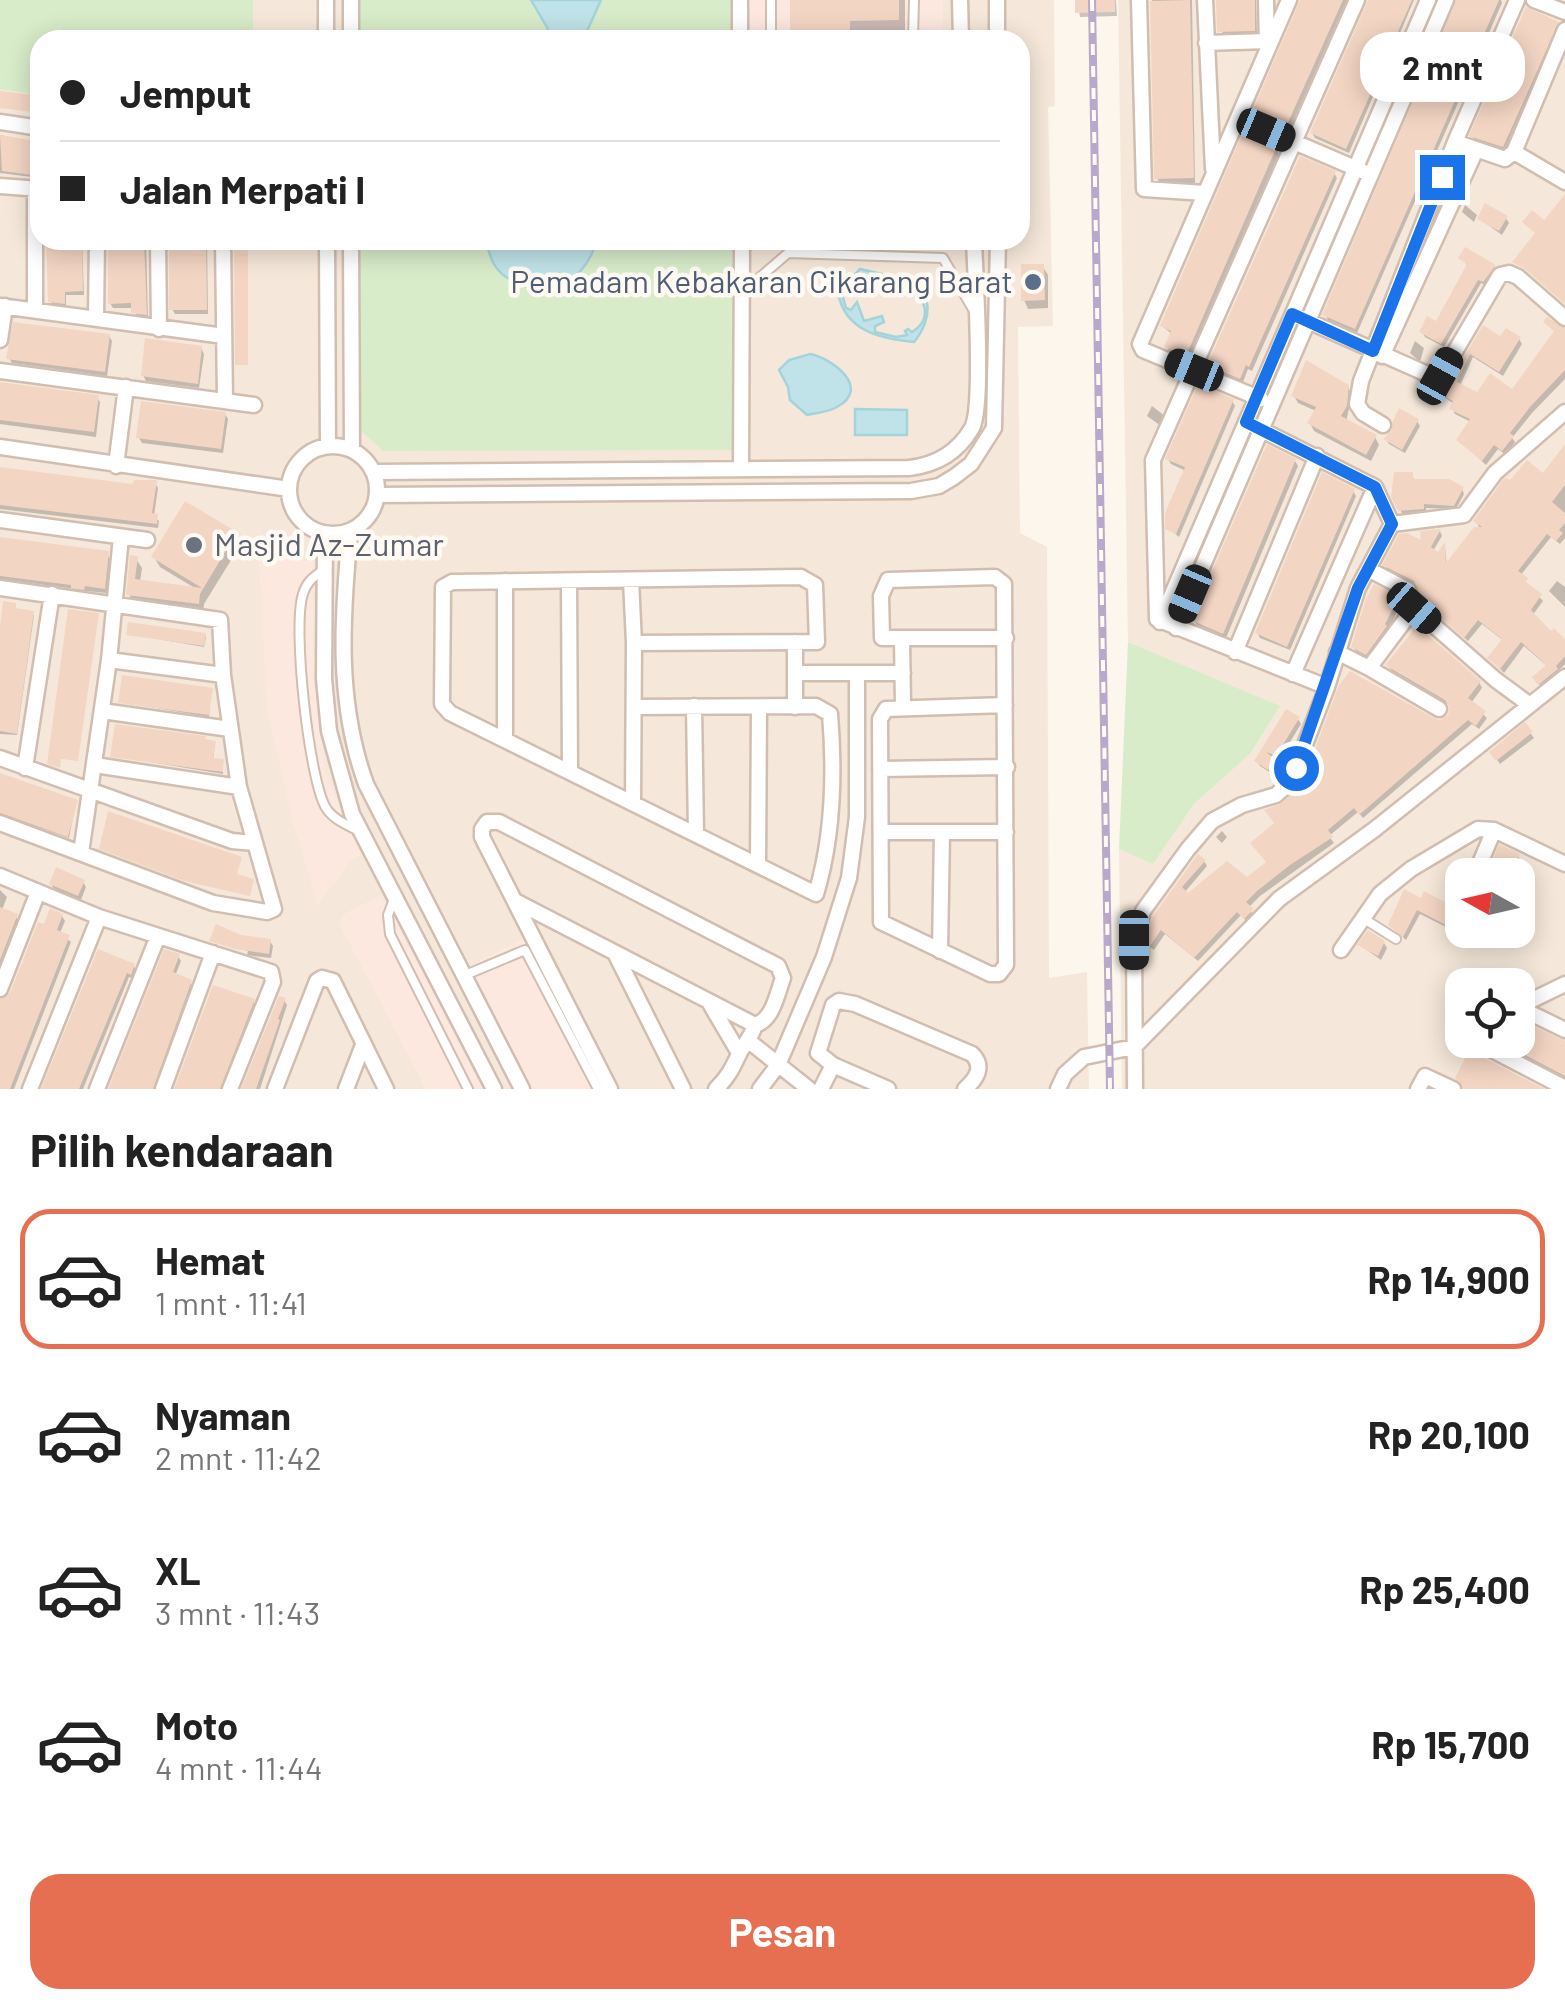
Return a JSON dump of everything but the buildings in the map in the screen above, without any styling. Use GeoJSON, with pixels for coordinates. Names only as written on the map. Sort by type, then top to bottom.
{"type":"FeatureCollection","features":[{"type":"Feature","properties":{"kind":"street"},"geometry":{"type":"LineString","coordinates":[[326,0],[326,30]]}},
{"type":"Feature","properties":{"kind":"street"},"geometry":{"type":"LineString","coordinates":[[350,0],[351,30]]}},
{"type":"Feature","properties":{"kind":"street"},"geometry":{"type":"LineString","coordinates":[[740,0],[740,30]]}},
{"type":"Feature","properties":{"kind":"street"},"geometry":{"type":"LineString","coordinates":[[960,0],[961,30]]}},
{"type":"Feature","properties":{"kind":"street"},"geometry":{"type":"LineString","coordinates":[[997,0],[998,30]]}},
{"type":"Feature","properties":{"kind":"street"},"geometry":{"type":"LineString","coordinates":[[1139,0],[1144,189],[1206,193]]}},
{"type":"Feature","properties":{"kind":"street"},"geometry":{"type":"LineString","coordinates":[[1206,0],[1213,174]]}},
{"type":"Feature","properties":{"kind":"street"},"geometry":{"type":"LineString","coordinates":[[1266,0],[1267,47]]}},
{"type":"Feature","properties":{"kind":"street"},"geometry":{"type":"LineString","coordinates":[[1271,404],[1143,350],[1140,344],[1289,0]]}},
{"type":"Feature","properties":{"kind":"street"},"geometry":{"type":"LineString","coordinates":[[1326,687],[1160,622],[1155,612],[1152,463],[1356,0]]}},
{"type":"Feature","properties":{"kind":"street"},"geometry":{"type":"LineString","coordinates":[[1160,622],[1428,0]]}},
{"type":"Feature","properties":{"kind":"street"},"geometry":{"type":"LineString","coordinates":[[1176,628],[1446,0]]}},
{"type":"Feature","properties":{"kind":"street"},"geometry":{"type":"LineString","coordinates":[[1377,354],[1456,142],[1517,0]]}},
{"type":"Feature","properties":{"kind":"street"},"geometry":{"type":"LineString","coordinates":[[1534,0],[1565,12]]}},
{"type":"Feature","properties":{"kind":"street"},"geometry":{"type":"LineString","coordinates":[[1456,142],[1506,158],[1514,152],[1565,30]]}},
{"type":"Feature","properties":{"kind":"street"},"geometry":{"type":"LineString","coordinates":[[1206,43],[1267,47]]}},
{"type":"Feature","properties":{"kind":"street"},"geometry":{"type":"LineString","coordinates":[[1548,72],[1565,80]]}},
{"type":"Feature","properties":{"kind":"street"},"geometry":{"type":"LineString","coordinates":[[1238,118],[1370,174]]}},
{"type":"Feature","properties":{"kind":"street"},"geometry":{"type":"LineString","coordinates":[[0,122],[30,126]]}},
{"type":"Feature","properties":{"kind":"street"},"geometry":{"type":"LineString","coordinates":[[1382,425],[1363,413],[1357,404],[1361,380],[1476,150]]}},
{"type":"Feature","properties":{"kind":"street"},"geometry":{"type":"LineString","coordinates":[[1514,152],[1565,182]]}},
{"type":"Feature","properties":{"kind":"street"},"geometry":{"type":"LineString","coordinates":[[0,186],[30,188]]}},
{"type":"Feature","properties":{"kind":"street"},"geometry":{"type":"LineString","coordinates":[[35,310],[36,250]]}},
{"type":"Feature","properties":{"kind":"street"},"geometry":{"type":"LineString","coordinates":[[96,319],[97,250]]}},
{"type":"Feature","properties":{"kind":"street"},"geometry":{"type":"LineString","coordinates":[[158,250],[159,329]]}},
{"type":"Feature","properties":{"kind":"street"},"geometry":{"type":"LineString","coordinates":[[223,250],[225,401]]}},
{"type":"Feature","properties":{"kind":"street"},"geometry":{"type":"LineString","coordinates":[[327,250],[328,446]]}},
{"type":"Feature","properties":{"kind":"street"},"geometry":{"type":"LineString","coordinates":[[351,250],[352,449]]}},
{"type":"Feature","properties":{"kind":"street"},"geometry":{"type":"LineString","coordinates":[[741,470],[742,250]]}},
{"type":"Feature","properties":{"kind":"street"},"geometry":{"type":"LineString","coordinates":[[374,472],[909,468],[940,461],[974,425],[974,250]]}},
{"type":"Feature","properties":{"kind":"street"},"geometry":{"type":"LineString","coordinates":[[377,495],[911,491],[938,486],[971,464],[994,428],[998,250]]}},
{"type":"Feature","properties":{"kind":"street"},"geometry":{"type":"LineString","coordinates":[[1292,314],[1432,377],[1440,376],[1500,275],[1518,277],[1565,318]]}},
{"type":"Feature","properties":{"kind":"street"},"geometry":{"type":"LineString","coordinates":[[0,340],[2,306],[224,336]]}},
{"type":"Feature","properties":{"kind":"street"},"geometry":{"type":"LineString","coordinates":[[0,370],[254,405]]}},
{"type":"Feature","properties":{"kind":"street"},"geometry":{"type":"LineString","coordinates":[[116,466],[126,388]]}},
{"type":"Feature","properties":{"kind":"street"},"geometry":{"type":"LineString","coordinates":[[1246,422],[1375,487],[1392,524]]}},
{"type":"Feature","properties":{"kind":"street"},"geometry":{"type":"LineString","coordinates":[[1392,524],[1461,517],[1496,473],[1562,422]]}},
{"type":"Feature","properties":{"kind":"street"},"geometry":{"type":"LineString","coordinates":[[328,446],[352,449],[368,463],[374,472],[377,495],[369,517],[350,531],[324,534],[302,522],[290,501],[289,489],[291,476],[305,455],[328,446]]}},
{"type":"Feature","properties":{"kind":"street"},"geometry":{"type":"LineString","coordinates":[[0,447],[289,489]]}},
{"type":"Feature","properties":{"kind":"street"},"geometry":{"type":"LineString","coordinates":[[1234,652],[1317,456]]}},
{"type":"Feature","properties":{"kind":"street"},"geometry":{"type":"LineString","coordinates":[[1293,674],[1375,487]]}},
{"type":"Feature","properties":{"kind":"street"},"geometry":{"type":"LineString","coordinates":[[0,520],[147,540]]}},
{"type":"Feature","properties":{"kind":"street"},"geometry":{"type":"LineString","coordinates":[[1134,1089],[1134,940],[1143,911],[1212,821],[1242,805],[1276,795],[1285,787],[1326,687],[1358,588],[1392,524]]}},
{"type":"Feature","properties":{"kind":"street"},"geometry":{"type":"LineString","coordinates":[[350,531],[342,611],[343,668],[355,753],[366,784],[522,1089]]}},
{"type":"Feature","properties":{"kind":"street"},"geometry":{"type":"LineString","coordinates":[[324,534],[324,679],[329,731],[352,814],[494,1089]]}},
{"type":"Feature","properties":{"kind":"street"},"geometry":{"type":"LineString","coordinates":[[80,853],[110,660],[121,537]]}},
{"type":"Feature","properties":{"kind":"street"},"geometry":{"type":"LineString","coordinates":[[1368,569],[1408,590],[1414,608],[1530,705]]}},
{"type":"Feature","properties":{"kind":"street"},"geometry":{"type":"LineString","coordinates":[[1005,704],[886,708],[880,719],[881,922],[980,972],[999,974],[1004,970],[1006,832],[1006,638],[1004,584],[1000,579],[987,577],[888,580],[882,596],[882,638],[1006,638]]}},
{"type":"Feature","properties":{"kind":"street"},"geometry":{"type":"LineString","coordinates":[[634,642],[817,642],[815,584],[802,578],[452,582],[443,587],[442,704],[450,713],[816,894],[830,826],[830,714],[816,706],[634,707]]}},
{"type":"Feature","properties":{"kind":"street"},"geometry":{"type":"LineString","coordinates":[[505,580],[505,740]]}},
{"type":"Feature","properties":{"kind":"street"},"geometry":{"type":"LineString","coordinates":[[631,580],[632,801]]}},
{"type":"Feature","properties":{"kind":"street"},"geometry":{"type":"LineString","coordinates":[[568,582],[570,769]]}},
{"type":"Feature","properties":{"kind":"street"},"geometry":{"type":"LineString","coordinates":[[0,588],[221,622],[223,675],[239,787],[274,906],[271,911],[214,902],[0,823]]}},
{"type":"Feature","properties":{"kind":"street"},"geometry":{"type":"LineString","coordinates":[[26,768],[52,594]]}},
{"type":"Feature","properties":{"kind":"street"},"geometry":{"type":"LineString","coordinates":[[1369,668],[1414,608]]}},
{"type":"Feature","properties":{"kind":"street"},"geometry":{"type":"LineString","coordinates":[[902,638],[903,706]]}},
{"type":"Feature","properties":{"kind":"street"},"geometry":{"type":"LineString","coordinates":[[795,642],[795,706]]}},
{"type":"Feature","properties":{"kind":"street"},"geometry":{"type":"LineString","coordinates":[[1337,652],[1439,709]]}},
{"type":"Feature","properties":{"kind":"street"},"geometry":{"type":"LineString","coordinates":[[110,660],[223,675]]}},
{"type":"Feature","properties":{"kind":"street"},"geometry":{"type":"LineString","coordinates":[[796,672],[903,674]]}},
{"type":"Feature","properties":{"kind":"street"},"geometry":{"type":"LineString","coordinates":[[760,1089],[778,1065],[824,957],[848,878],[857,818],[858,673]]}},
{"type":"Feature","properties":{"kind":"street"},"geometry":{"type":"LineString","coordinates":[[1058,1089],[1066,1074],[1084,1057],[1134,1047],[1280,898],[1375,829],[1565,677]]}},
{"type":"Feature","properties":{"kind":"street"},"geometry":{"type":"LineString","coordinates":[[694,706],[696,834]]}},
{"type":"Feature","properties":{"kind":"street"},"geometry":{"type":"LineString","coordinates":[[758,864],[760,708]]}},
{"type":"Feature","properties":{"kind":"street"},"geometry":{"type":"LineString","coordinates":[[102,711],[230,729]]}},
{"type":"Feature","properties":{"kind":"street"},"geometry":{"type":"LineString","coordinates":[[0,758],[232,842],[254,843]]}},
{"type":"Feature","properties":{"kind":"street"},"geometry":{"type":"LineString","coordinates":[[95,765],[239,787]]}},
{"type":"Feature","properties":{"kind":"street"},"geometry":{"type":"LineString","coordinates":[[880,769],[1006,767]]}},
{"type":"Feature","properties":{"kind":"street"},"geometry":{"type":"LineString","coordinates":[[515,901],[755,1025],[764,1023],[783,978],[778,966],[499,822],[488,822],[482,837],[610,1089]]}},
{"type":"Feature","properties":{"kind":"street"},"geometry":{"type":"LineString","coordinates":[[1341,950],[1380,894],[1472,832],[1494,830],[1565,864]]}},
{"type":"Feature","properties":{"kind":"street"},"geometry":{"type":"LineString","coordinates":[[1482,858],[1494,830]]}},
{"type":"Feature","properties":{"kind":"street"},"geometry":{"type":"LineString","coordinates":[[881,832],[1006,832]]}},
{"type":"Feature","properties":{"kind":"street"},"geometry":{"type":"LineString","coordinates":[[940,951],[942,832]]}},
{"type":"Feature","properties":{"kind":"street"},"geometry":{"type":"LineString","coordinates":[[0,876],[98,917],[261,966],[274,976],[230,1089]]}},
{"type":"Feature","properties":{"kind":"street"},"geometry":{"type":"LineString","coordinates":[[0,989],[38,892]]}},
{"type":"Feature","properties":{"kind":"street"},"geometry":{"type":"LineString","coordinates":[[30,1089],[98,917]]}},
{"type":"Feature","properties":{"kind":"street"},"geometry":{"type":"LineString","coordinates":[[96,1089],[158,936]]}},
{"type":"Feature","properties":{"kind":"street"},"geometry":{"type":"LineString","coordinates":[[615,952],[683,1089]]}},
{"type":"Feature","properties":{"kind":"street"},"geometry":{"type":"LineString","coordinates":[[163,1089],[213,953]]}},
{"type":"Feature","properties":{"kind":"street"},"geometry":{"type":"LineString","coordinates":[[275,1089],[317,981],[322,978],[333,980],[386,1089]]}},
{"type":"Feature","properties":{"kind":"street"},"geometry":{"type":"LineString","coordinates":[[1535,999],[1565,984]]}},
{"type":"Feature","properties":{"kind":"street"},"geometry":{"type":"LineString","coordinates":[[708,1000],[744,1048],[778,1065],[808,1089]]}},
{"type":"Feature","properties":{"kind":"street"},"geometry":{"type":"LineString","coordinates":[[888,1089],[832,1065],[818,1053],[834,1005],[846,1001],[972,1054],[978,1060],[979,1072],[964,1089]]}},
{"type":"Feature","properties":{"kind":"street"},"geometry":{"type":"LineString","coordinates":[[1535,1015],[1565,1030]]}},
{"type":"Feature","properties":{"kind":"street"},"geometry":{"type":"LineString","coordinates":[[716,1089],[736,1068],[755,1025]]}},
{"type":"Feature","properties":{"kind":"street"},"geometry":{"type":"LineString","coordinates":[[346,1089],[363,1046]]}},
{"type":"Feature","properties":{"kind":"street"},"geometry":{"type":"LineString","coordinates":[[1508,1058],[1565,1088]]}},
{"type":"Feature","properties":{"kind":"street"},"geometry":{"type":"LineString","coordinates":[[821,1089],[832,1065]]}},
{"type":"Feature","properties":{"kind":"street"},"geometry":{"type":"LineString","coordinates":[[1418,1089],[1425,1076],[1453,1089]]}},
{"type":"Feature","properties":{"kind":"lane"},"geometry":{"type":"LineString","coordinates":[[771,0],[771,30]]}},
{"type":"Feature","properties":{"kind":"lane"},"geometry":{"type":"LineString","coordinates":[[914,0],[914,30]]}},
{"type":"Feature","properties":{"kind":"lane"},"geometry":{"type":"LineString","coordinates":[[742,294],[788,254],[943,258],[976,315]]}},
{"type":"Feature","properties":{"kind":"lane"},"geometry":{"type":"LineString","coordinates":[[322,570],[310,580],[300,607],[301,678],[319,792],[331,815],[361,832]]}},
{"type":"Feature","properties":{"kind":"lane"},"geometry":{"type":"LineString","coordinates":[[394,898],[388,915],[390,934],[468,1089]]}},
{"type":"Feature","properties":{"kind":"lane"},"geometry":{"type":"LineString","coordinates":[[1362,917],[1396,939]]}},
{"type":"Feature","properties":{"kind":"lane"},"geometry":{"type":"LineString","coordinates":[[463,976],[525,950],[598,1089]]}},
{"type":"Feature","properties":{"kind":"shaded area"},"geometry":{"type":"Polygon","coordinates":[[[0,0],[1054,0],[1055,106],[1048,107],[1053,326],[1018,327],[1020,533],[1047,547],[1049,978],[1087,972],[1089,1089],[0,1089],[0,0]]]}},
{"type":"Feature","properties":{"kind":"shaded area"},"geometry":{"type":"Polygon","coordinates":[[[749,0],[943,0],[943,30],[750,30],[749,0]]]}},
{"type":"Feature","properties":{"kind":"shaded area"},"geometry":{"type":"Polygon","coordinates":[[[1118,0],[1565,0],[1565,1089],[1122,1089],[1119,849],[1153,863],[1194,804],[1250,754],[1279,707],[1128,642],[1118,0]]]}},
{"type":"Feature","properties":{"kind":"shaded area"},"geometry":{"type":"Polygon","coordinates":[[[259,557],[313,561],[313,672],[325,773],[361,855],[350,861],[318,905],[293,822],[267,709],[259,557]]]}},
{"type":"Feature","properties":{"kind":"shaded area"},"geometry":{"type":"Polygon","coordinates":[[[382,895],[482,1089],[426,1089],[339,923],[346,913],[382,895]]]}},
{"type":"Feature","properties":{"kind":"shaded area"},"geometry":{"type":"Polygon","coordinates":[[[528,937],[605,1089],[531,1089],[467,967],[528,937]]]}},
{"type":"Feature","properties":{"kind":"green space"},"geometry":{"type":"Polygon","coordinates":[[[0,0],[253,0],[253,30],[30,30],[30,94],[0,89],[0,0]]]}},
{"type":"Feature","properties":{"kind":"green space"},"geometry":{"type":"Polygon","coordinates":[[[358,0],[732,0],[732,30],[358,30],[358,0]]]}},
{"type":"Feature","properties":{"kind":"green space"},"geometry":{"type":"Polygon","coordinates":[[[359,250],[732,250],[733,450],[383,451],[359,429],[359,250]]]}},
{"type":"Feature","properties":{"kind":"green space"},"geometry":{"type":"Polygon","coordinates":[[[1128,642],[1280,706],[1250,754],[1194,804],[1153,864],[1119,849],[1128,642]]]}},
{"type":"Feature","properties":{"kind":"water"},"geometry":{"type":"Polygon","coordinates":[[[531,0],[601,0],[588,30],[547,27],[531,0]]]}},
{"type":"Feature","properties":{"kind":"water"},"geometry":{"type":"Polygon","coordinates":[[[489,250],[593,250],[568,282],[545,289],[519,284],[493,262],[489,250]]]}},
{"type":"Feature","properties":{"kind":"water"},"geometry":{"type":"Polygon","coordinates":[[[860,269],[882,274],[882,283],[863,285],[882,286],[899,279],[911,282],[927,304],[925,323],[921,333],[914,342],[866,330],[848,316],[838,292],[860,269]],[[901,282],[880,290],[845,289],[842,294],[846,308],[851,310],[857,302],[864,321],[882,316],[884,322],[875,326],[875,332],[896,337],[907,335],[908,329],[912,332],[924,319],[924,305],[901,282]]]}},
{"type":"Feature","properties":{"kind":"water"},"geometry":{"type":"Polygon","coordinates":[[[810,354],[828,361],[845,375],[851,391],[837,407],[807,415],[790,400],[779,370],[789,360],[810,354]]]}},
{"type":"Feature","properties":{"kind":"water"},"geometry":{"type":"Polygon","coordinates":[[[855,409],[907,410],[907,435],[855,435],[855,409]]]}},
{"type":"Feature","properties":{"kind":"railway"},"geometry":{"type":"LineString","coordinates":[[1092,0],[1110,1089]]}},
{"type":"Feature","properties":{"kind":"place","name":"Pemadam Kebakaran Cikarang Barat"},"geometry":{"type":"Point","coordinates":[1033,282]}},
{"type":"Feature","properties":{"kind":"place","name":"Masjid Az-Zumar"},"geometry":{"type":"Point","coordinates":[194,545]}},
{"type":"Feature","properties":{"kind":"route"},"geometry":{"type":"LineString","coordinates":[[1296,768],[1358,588],[1392,524],[1375,487],[1246,422],[1292,314],[1373,351],[1442,177]]}}]}
